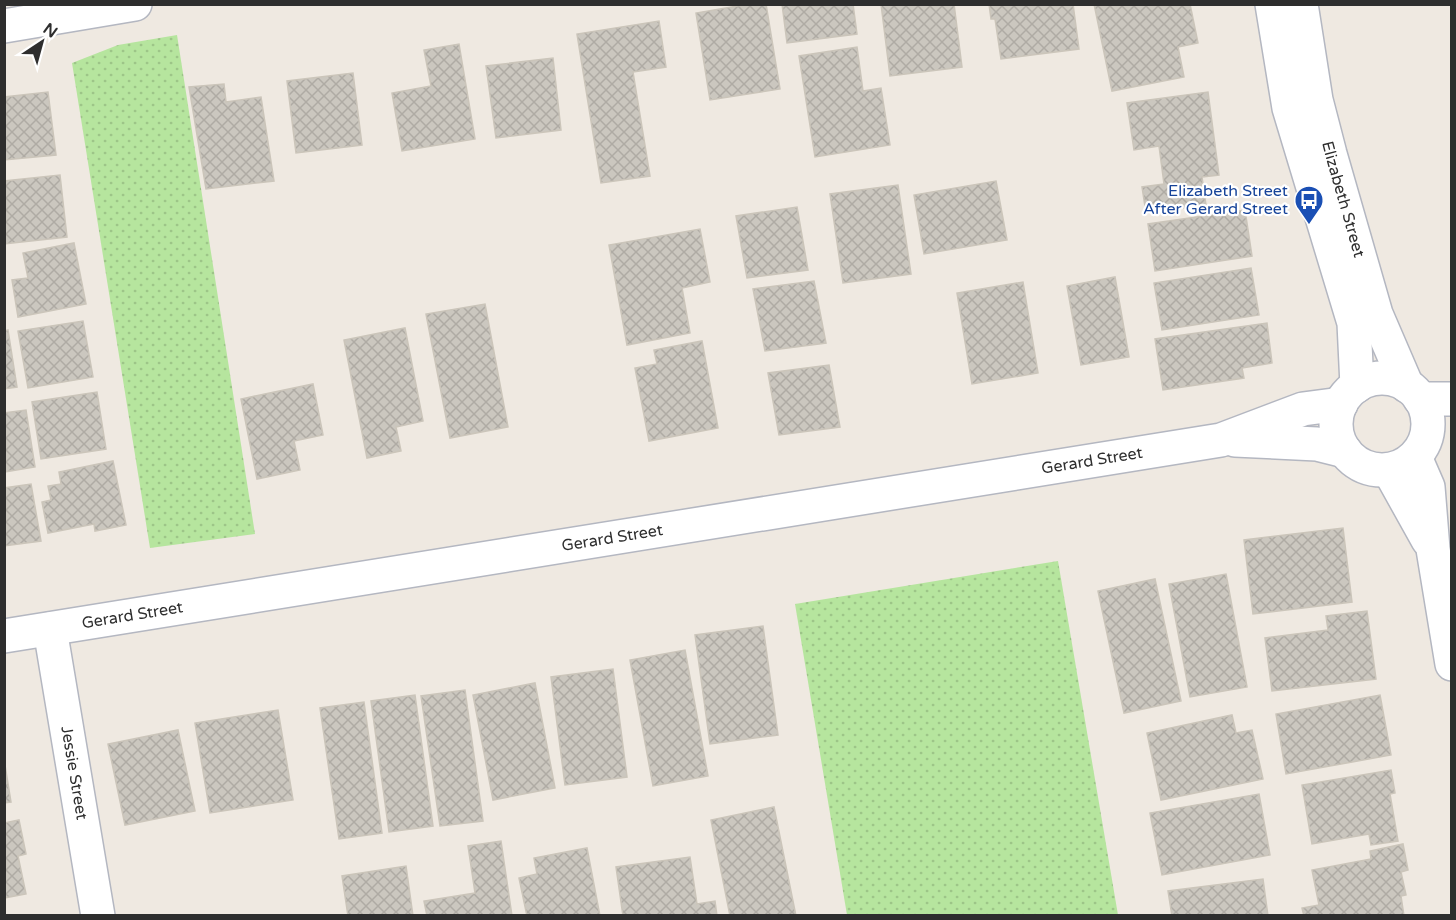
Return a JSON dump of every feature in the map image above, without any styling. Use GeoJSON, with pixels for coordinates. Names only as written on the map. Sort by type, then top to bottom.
{"type":"FeatureCollection","features":[{"type":"Feature","properties":{"kind":"street"},"geometry":{"type":"LineString","coordinates":[[4,26],[135,4]]}},
{"type":"Feature","properties":{"kind":"street","name":"Elizabeth Street"},"geometry":{"type":"LineString","coordinates":[[1272,4],[1289,108],[1354,323],[1349,395]]}},
{"type":"Feature","properties":{"kind":"street","name":"Elizabeth Street"},"geometry":{"type":"LineString","coordinates":[[1301,4],[1316,100],[1376,314],[1426,395]]}},
{"type":"Feature","properties":{"kind":"street"},"geometry":{"type":"LineString","coordinates":[[1408,458],[1428,423],[1426,395],[1382,379],[1349,395],[1336,428],[1345,451],[1364,467],[1408,458],[1452,436]]}},
{"type":"Feature","properties":{"kind":"street","name":"Gerard Street"},"geometry":{"type":"LineString","coordinates":[[4,636],[1221,440],[1349,395]]}},
{"type":"Feature","properties":{"kind":"street","name":"Gerard Street"},"geometry":{"type":"LineString","coordinates":[[1221,440],[1317,444],[1345,451]]}},
{"type":"Feature","properties":{"kind":"street"},"geometry":{"type":"LineString","coordinates":[[1408,458],[1428,487],[1433,549],[1452,664]]}},
{"type":"Feature","properties":{"kind":"street","name":"Jessie Street"},"geometry":{"type":"LineString","coordinates":[[50,629],[98,915]]}},
{"type":"Feature","properties":{"kind":"green space"},"geometry":{"type":"Polygon","coordinates":[[[177,35],[255,534],[150,548],[72,63],[118,45],[177,35]]]}},
{"type":"Feature","properties":{"kind":"green space"},"geometry":{"type":"Polygon","coordinates":[[[1058,561],[1118,915],[847,915],[795,604],[1058,561]]]}},
{"type":"Feature","properties":{"kind":"building"},"geometry":{"type":"Polygon","coordinates":[[[749,4],[766,4],[780,89],[710,100],[696,13],[749,4]]]}},
{"type":"Feature","properties":{"kind":"building"},"geometry":{"type":"Polygon","coordinates":[[[782,4],[853,4],[857,34],[787,43],[782,4]]]}},
{"type":"Feature","properties":{"kind":"building"},"geometry":{"type":"Polygon","coordinates":[[[881,4],[954,4],[962,67],[890,76],[881,4]]]}},
{"type":"Feature","properties":{"kind":"building"},"geometry":{"type":"Polygon","coordinates":[[[989,4],[1073,4],[1079,49],[1001,59],[995,19],[991,19],[989,4]]]}},
{"type":"Feature","properties":{"kind":"building"},"geometry":{"type":"Polygon","coordinates":[[[1094,4],[1190,4],[1198,43],[1178,47],[1184,77],[1112,91],[1094,4]]]}},
{"type":"Feature","properties":{"kind":"building"},"geometry":{"type":"Polygon","coordinates":[[[659,21],[666,67],[633,72],[650,176],[601,183],[577,34],[659,21]]]}},
{"type":"Feature","properties":{"kind":"building"},"geometry":{"type":"Polygon","coordinates":[[[459,44],[475,139],[402,151],[392,93],[431,86],[424,50],[459,44]]]}},
{"type":"Feature","properties":{"kind":"building"},"geometry":{"type":"Polygon","coordinates":[[[857,47],[863,91],[881,88],[890,145],[815,157],[799,56],[857,47]]]}},
{"type":"Feature","properties":{"kind":"building"},"geometry":{"type":"Polygon","coordinates":[[[553,58],[561,130],[496,138],[486,66],[553,58]]]}},
{"type":"Feature","properties":{"kind":"building"},"geometry":{"type":"Polygon","coordinates":[[[353,73],[362,145],[296,153],[287,81],[353,73]]]}},
{"type":"Feature","properties":{"kind":"building"},"geometry":{"type":"Polygon","coordinates":[[[224,84],[226,102],[261,97],[274,181],[206,189],[189,87],[224,84]]]}},
{"type":"Feature","properties":{"kind":"building"},"geometry":{"type":"Polygon","coordinates":[[[48,92],[56,155],[4,160],[4,97],[48,92]]]}},
{"type":"Feature","properties":{"kind":"building"},"geometry":{"type":"Polygon","coordinates":[[[1208,92],[1219,175],[1202,177],[1206,205],[1146,213],[1142,187],[1164,184],[1159,146],[1134,150],[1127,103],[1208,92]]]}},
{"type":"Feature","properties":{"kind":"building"},"geometry":{"type":"Polygon","coordinates":[[[60,175],[67,237],[4,244],[4,181],[60,175]]]}},
{"type":"Feature","properties":{"kind":"building"},"geometry":{"type":"Polygon","coordinates":[[[996,181],[1007,240],[924,254],[914,195],[996,181]]]}},
{"type":"Feature","properties":{"kind":"building"},"geometry":{"type":"Polygon","coordinates":[[[898,185],[911,274],[843,283],[830,194],[898,185]]]}},
{"type":"Feature","properties":{"kind":"building"},"geometry":{"type":"Polygon","coordinates":[[[797,207],[808,270],[747,278],[736,216],[797,207]]]}},
{"type":"Feature","properties":{"kind":"building"},"geometry":{"type":"Polygon","coordinates":[[[1245,210],[1252,256],[1155,271],[1148,224],[1245,210]]]}},
{"type":"Feature","properties":{"kind":"building"},"geometry":{"type":"Polygon","coordinates":[[[700,229],[710,282],[682,288],[690,333],[627,345],[609,245],[700,229]]]}},
{"type":"Feature","properties":{"kind":"building"},"geometry":{"type":"Polygon","coordinates":[[[74,243],[86,304],[18,317],[12,280],[28,278],[23,253],[74,243]]]}},
{"type":"Feature","properties":{"kind":"building"},"geometry":{"type":"Polygon","coordinates":[[[1251,268],[1259,315],[1162,330],[1154,283],[1251,268]]]}},
{"type":"Feature","properties":{"kind":"building"},"geometry":{"type":"Polygon","coordinates":[[[1115,277],[1129,357],[1081,365],[1067,286],[1115,277]]]}},
{"type":"Feature","properties":{"kind":"building"},"geometry":{"type":"Polygon","coordinates":[[[814,281],[826,343],[765,351],[753,289],[814,281]]]}},
{"type":"Feature","properties":{"kind":"building"},"geometry":{"type":"Polygon","coordinates":[[[1023,282],[1038,373],[972,384],[957,293],[1023,282]]]}},
{"type":"Feature","properties":{"kind":"building"},"geometry":{"type":"Polygon","coordinates":[[[485,304],[508,427],[450,438],[426,314],[485,304]]]}},
{"type":"Feature","properties":{"kind":"building"},"geometry":{"type":"Polygon","coordinates":[[[83,321],[93,377],[28,388],[18,331],[83,321]]]}},
{"type":"Feature","properties":{"kind":"building"},"geometry":{"type":"Polygon","coordinates":[[[1267,323],[1272,363],[1242,368],[1244,378],[1163,390],[1155,339],[1267,323]]]}},
{"type":"Feature","properties":{"kind":"building"},"geometry":{"type":"Polygon","coordinates":[[[405,328],[423,421],[396,427],[401,451],[367,458],[344,340],[405,328]]]}},
{"type":"Feature","properties":{"kind":"building"},"geometry":{"type":"Polygon","coordinates":[[[8,330],[17,387],[4,389],[4,331],[8,330]]]}},
{"type":"Feature","properties":{"kind":"building"},"geometry":{"type":"Polygon","coordinates":[[[702,341],[718,428],[649,441],[635,368],[657,364],[654,350],[702,341]]]}},
{"type":"Feature","properties":{"kind":"building"},"geometry":{"type":"Polygon","coordinates":[[[829,365],[840,427],[779,435],[768,373],[829,365]]]}},
{"type":"Feature","properties":{"kind":"building"},"geometry":{"type":"Polygon","coordinates":[[[313,384],[323,435],[294,441],[300,470],[257,479],[241,399],[313,384]]]}},
{"type":"Feature","properties":{"kind":"building"},"geometry":{"type":"Polygon","coordinates":[[[97,392],[106,449],[41,459],[32,402],[97,392]]]}},
{"type":"Feature","properties":{"kind":"building"},"geometry":{"type":"Polygon","coordinates":[[[26,410],[35,467],[4,472],[4,413],[26,410]]]}},
{"type":"Feature","properties":{"kind":"building"},"geometry":{"type":"Polygon","coordinates":[[[113,461],[126,525],[95,531],[94,524],[48,533],[42,502],[51,500],[48,486],[61,484],[59,472],[113,461]]]}},
{"type":"Feature","properties":{"kind":"building"},"geometry":{"type":"Polygon","coordinates":[[[31,484],[41,541],[4,546],[4,488],[31,484]]]}},
{"type":"Feature","properties":{"kind":"building"},"geometry":{"type":"Polygon","coordinates":[[[1343,528],[1352,602],[1253,614],[1244,540],[1343,528]]]}},
{"type":"Feature","properties":{"kind":"building"},"geometry":{"type":"Polygon","coordinates":[[[1226,574],[1247,687],[1190,697],[1169,584],[1226,574]]]}},
{"type":"Feature","properties":{"kind":"building"},"geometry":{"type":"Polygon","coordinates":[[[1155,579],[1181,701],[1124,713],[1098,591],[1155,579]]]}},
{"type":"Feature","properties":{"kind":"building"},"geometry":{"type":"Polygon","coordinates":[[[1367,611],[1376,679],[1272,691],[1265,638],[1328,630],[1326,616],[1367,611]]]}},
{"type":"Feature","properties":{"kind":"building"},"geometry":{"type":"Polygon","coordinates":[[[763,626],[778,735],[710,744],[695,635],[763,626]]]}},
{"type":"Feature","properties":{"kind":"building"},"geometry":{"type":"Polygon","coordinates":[[[685,650],[708,776],[653,786],[630,660],[685,650]]]}},
{"type":"Feature","properties":{"kind":"building"},"geometry":{"type":"Polygon","coordinates":[[[613,669],[627,777],[565,785],[551,677],[613,669]]]}},
{"type":"Feature","properties":{"kind":"building"},"geometry":{"type":"Polygon","coordinates":[[[535,683],[555,788],[493,800],[473,695],[535,683]]]}},
{"type":"Feature","properties":{"kind":"building"},"geometry":{"type":"Polygon","coordinates":[[[465,690],[483,821],[440,826],[421,696],[465,690]]]}},
{"type":"Feature","properties":{"kind":"building"},"geometry":{"type":"Polygon","coordinates":[[[415,695],[433,826],[389,832],[371,701],[415,695]]]}},
{"type":"Feature","properties":{"kind":"building"},"geometry":{"type":"Polygon","coordinates":[[[1380,695],[1391,755],[1286,774],[1276,714],[1380,695]]]}},
{"type":"Feature","properties":{"kind":"building"},"geometry":{"type":"Polygon","coordinates":[[[364,702],[382,833],[339,839],[320,708],[364,702]]]}},
{"type":"Feature","properties":{"kind":"building"},"geometry":{"type":"Polygon","coordinates":[[[278,710],[293,800],[210,813],[195,723],[278,710]]]}},
{"type":"Feature","properties":{"kind":"building"},"geometry":{"type":"Polygon","coordinates":[[[1232,715],[1236,733],[1252,730],[1263,779],[1161,800],[1147,733],[1232,715]]]}},
{"type":"Feature","properties":{"kind":"building"},"geometry":{"type":"Polygon","coordinates":[[[178,730],[195,811],[125,825],[108,744],[178,730]]]}},
{"type":"Feature","properties":{"kind":"building"},"geometry":{"type":"Polygon","coordinates":[[[4,759],[11,802],[4,803],[4,759]]]}},
{"type":"Feature","properties":{"kind":"building"},"geometry":{"type":"Polygon","coordinates":[[[1391,770],[1395,793],[1390,794],[1398,841],[1371,845],[1369,834],[1312,844],[1302,785],[1391,770]]]}},
{"type":"Feature","properties":{"kind":"building"},"geometry":{"type":"Polygon","coordinates":[[[1259,794],[1270,855],[1162,875],[1150,813],[1259,794]]]}},
{"type":"Feature","properties":{"kind":"building"},"geometry":{"type":"Polygon","coordinates":[[[774,807],[796,916],[730,916],[711,820],[774,807]]]}},
{"type":"Feature","properties":{"kind":"building"},"geometry":{"type":"Polygon","coordinates":[[[19,820],[26,854],[18,856],[26,894],[4,898],[4,823],[19,820]]]}},
{"type":"Feature","properties":{"kind":"building"},"geometry":{"type":"Polygon","coordinates":[[[501,841],[512,916],[427,916],[424,901],[475,893],[468,846],[501,841]]]}},
{"type":"Feature","properties":{"kind":"building"},"geometry":{"type":"Polygon","coordinates":[[[1403,844],[1408,870],[1401,872],[1406,895],[1401,896],[1404,916],[1304,916],[1302,908],[1319,905],[1312,870],[1371,859],[1370,851],[1403,844]]]}},
{"type":"Feature","properties":{"kind":"building"},"geometry":{"type":"Polygon","coordinates":[[[587,848],[600,916],[527,916],[519,878],[537,874],[534,858],[587,848]]]}},
{"type":"Feature","properties":{"kind":"building"},"geometry":{"type":"Polygon","coordinates":[[[690,857],[697,904],[715,901],[717,916],[623,916],[616,867],[690,857]]]}},
{"type":"Feature","properties":{"kind":"building"},"geometry":{"type":"Polygon","coordinates":[[[406,866],[413,916],[348,916],[342,876],[406,866]]]}},
{"type":"Feature","properties":{"kind":"building"},"geometry":{"type":"Polygon","coordinates":[[[1263,879],[1268,916],[1172,916],[1168,891],[1263,879]]]}},
{"type":"Feature","properties":{"kind":"place","name":"Elizabeth Street After Gerard Street"},"geometry":{"type":"Point","coordinates":[1309,226]}}]}
